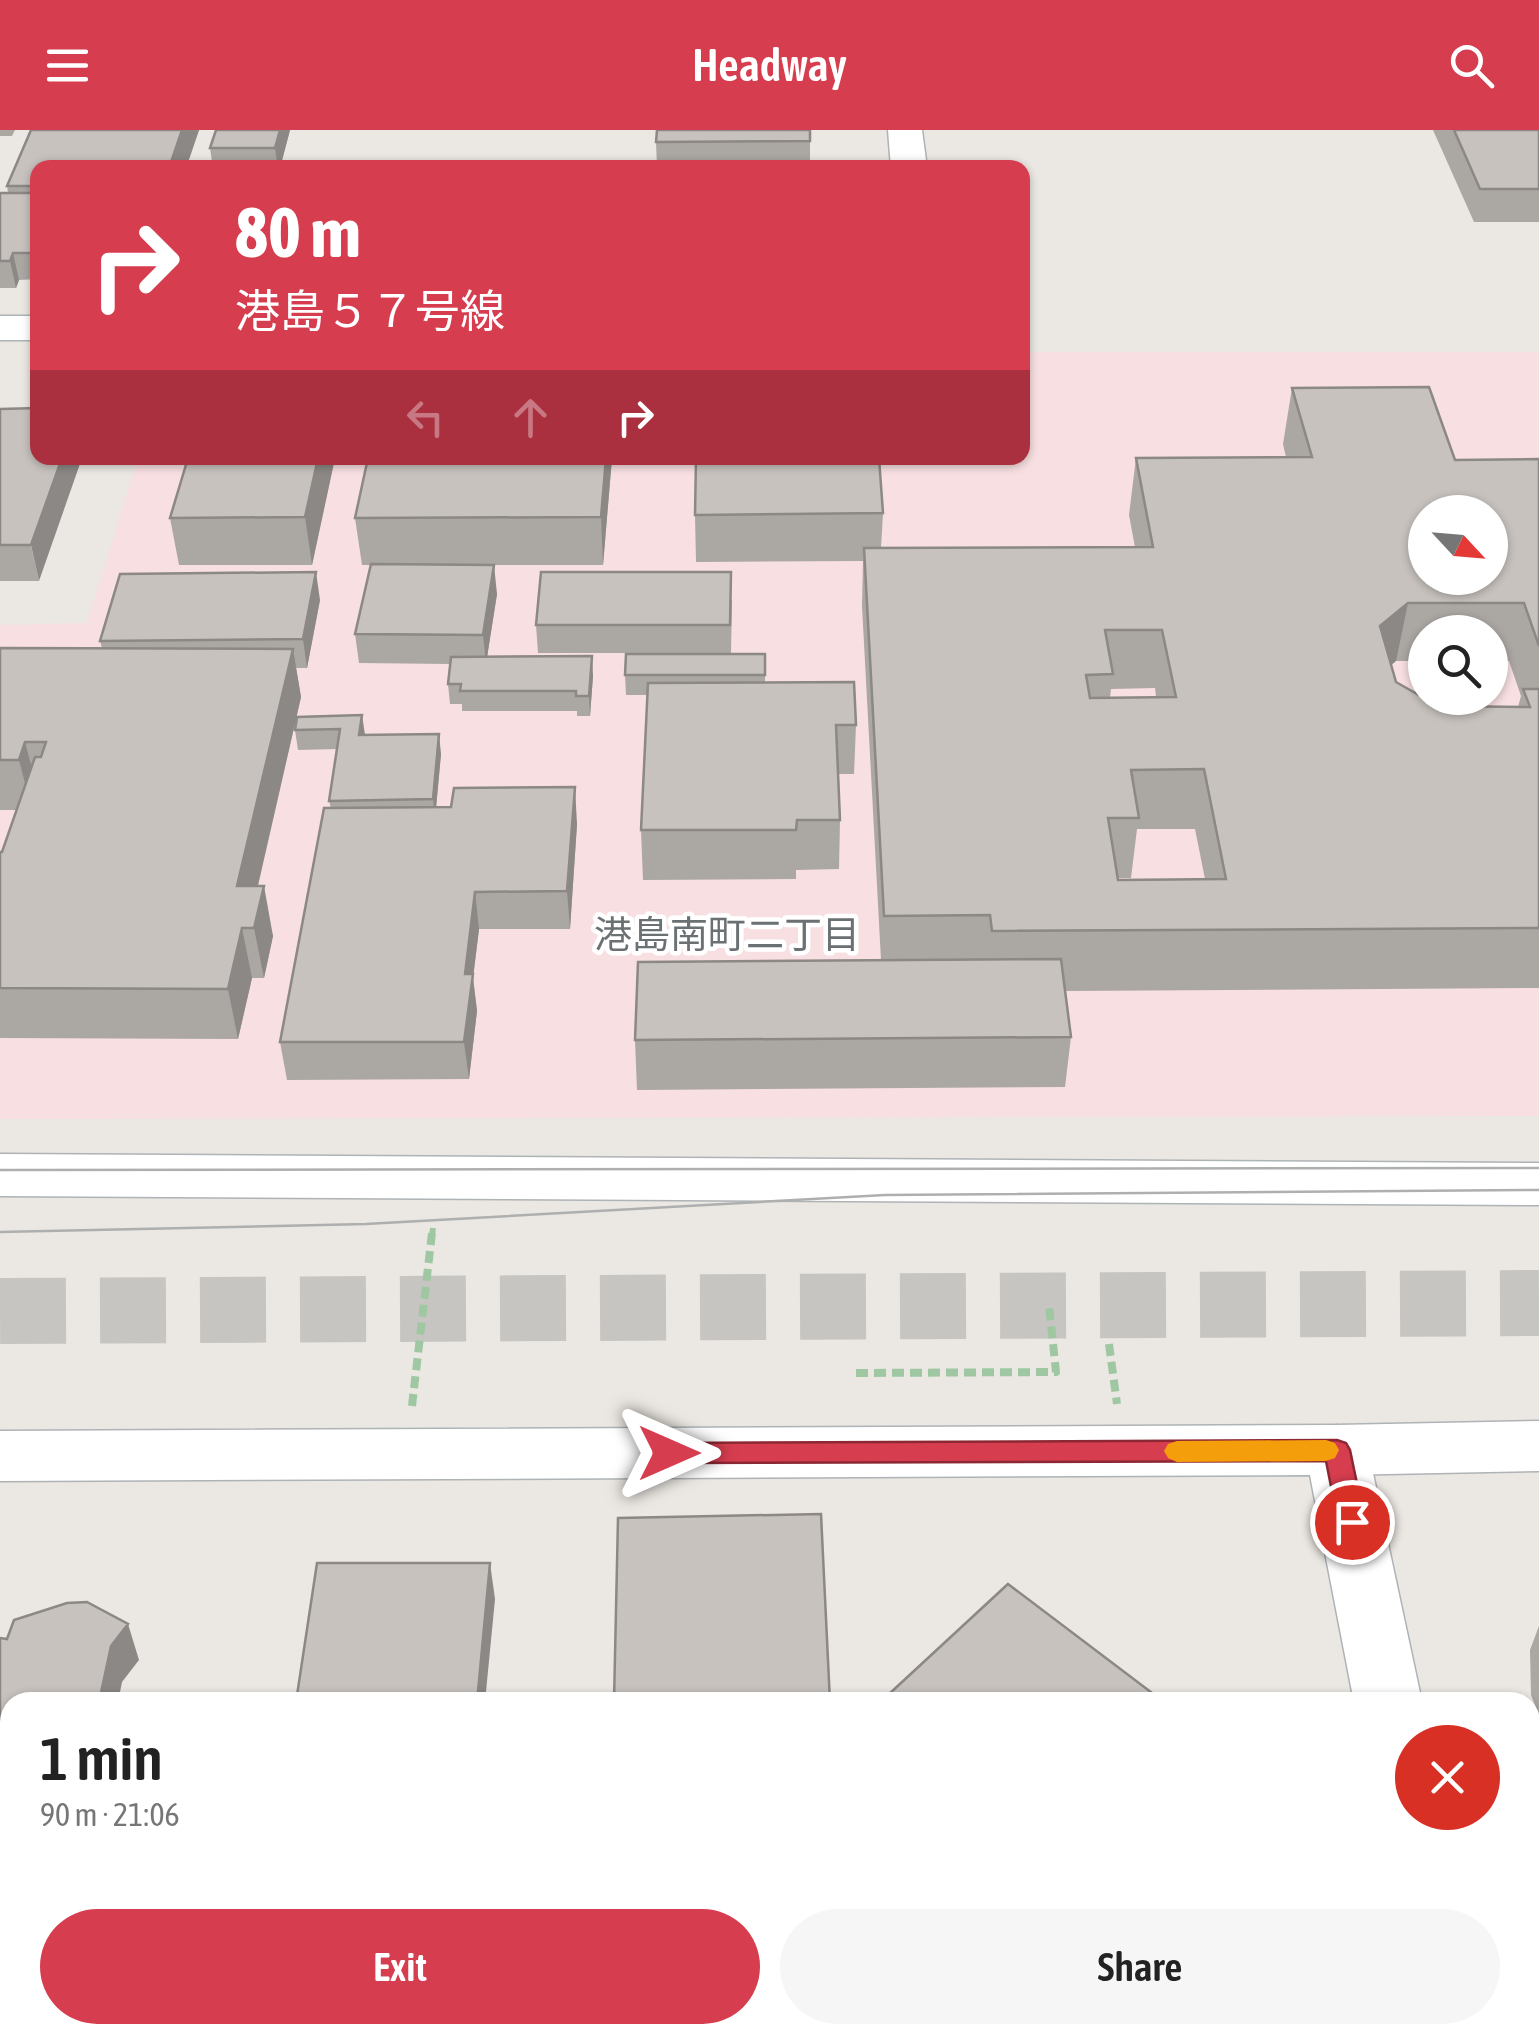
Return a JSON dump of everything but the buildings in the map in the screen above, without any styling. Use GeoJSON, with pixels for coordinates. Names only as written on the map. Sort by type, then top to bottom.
{"type":"FeatureCollection","features":[{"type":"Feature","properties":{"kind":"street"},"geometry":{"type":"LineString","coordinates":[[906,130],[908,160]]}},
{"type":"Feature","properties":{"kind":"street"},"geometry":{"type":"LineString","coordinates":[[0,328],[30,328]]}},
{"type":"Feature","properties":{"kind":"street"},"geometry":{"type":"LineString","coordinates":[[0,1175],[1539,1184]]}},
{"type":"Feature","properties":{"kind":"street"},"geometry":{"type":"LineString","coordinates":[[0,1456],[1539,1446]]}},
{"type":"Feature","properties":{"kind":"street"},"geometry":{"type":"LineString","coordinates":[[1337,1450],[1386,1692]]}},
{"type":"Feature","properties":{"kind":"path"},"geometry":{"type":"LineString","coordinates":[[411,1412],[432,1228]]}},
{"type":"Feature","properties":{"kind":"path"},"geometry":{"type":"LineString","coordinates":[[856,1373],[1056,1372],[1049,1305]]}},
{"type":"Feature","properties":{"kind":"path"},"geometry":{"type":"LineString","coordinates":[[1110,1344],[1118,1405]]}},
{"type":"Feature","properties":{"kind":"shaded area"},"geometry":{"type":"Polygon","coordinates":[[[1030,352],[1539,352],[1539,1116],[0,1119],[0,625],[87,623],[136,465],[1030,465],[1030,352]]]}},
{"type":"Feature","properties":{"kind":"tunnel"},"geometry":{"type":"LineString","coordinates":[[0,1311],[1539,1303]]}},
{"type":"Feature","properties":{"kind":"tram line"},"geometry":{"type":"LineString","coordinates":[[0,1170],[1539,1168]]}},
{"type":"Feature","properties":{"kind":"tram line"},"geometry":{"type":"LineString","coordinates":[[0,1232],[366,1224],[885,1195],[1539,1190]]}},
{"type":"Feature","properties":{"kind":"slow traffic"},"geometry":{"type":"LineString","coordinates":[[1177,1451],[1326,1450]]}},
{"type":"Feature","properties":{"kind":"district","name":"港島南町二丁目"},"geometry":{"type":"Point","coordinates":[727,935]}},
{"type":"Feature","properties":{"kind":"route"},"geometry":{"type":"LineString","coordinates":[[669,1453],[1337,1450],[1352,1522]]}}]}
